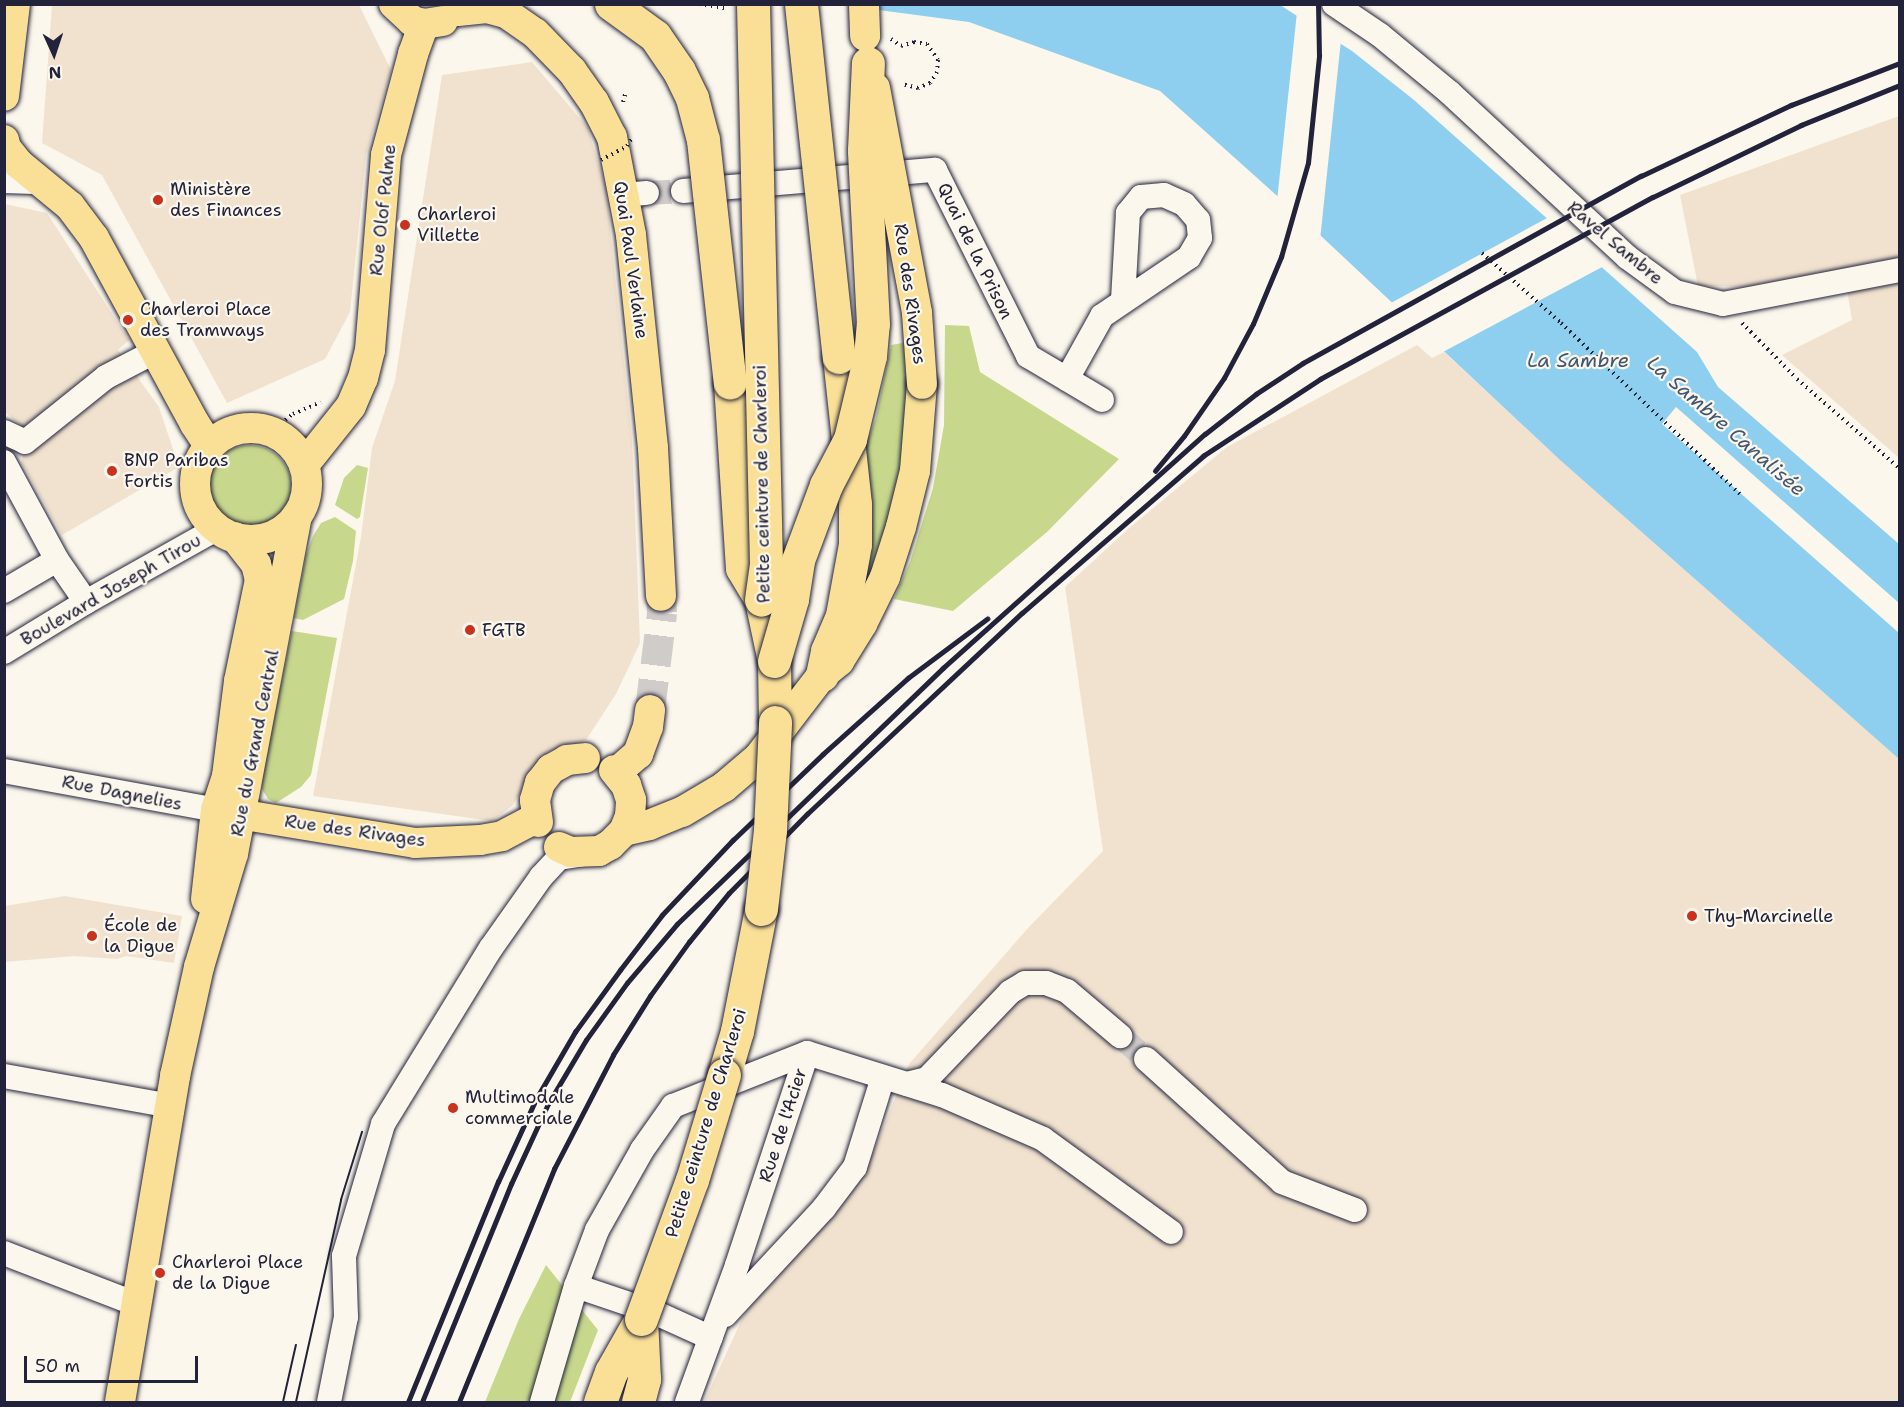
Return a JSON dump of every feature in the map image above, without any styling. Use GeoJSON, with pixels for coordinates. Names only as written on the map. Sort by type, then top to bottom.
{"type":"FeatureCollection","features":[{"type":"Feature","properties":{"kind":"highway"},"geometry":{"type":"LineString","coordinates":[[611,4],[655,36],[679,70],[692,98],[698,119],[706,162],[735,435],[742,568],[761,600]]}},
{"type":"Feature","properties":{"kind":"highway","name":"Petite ceinture de Charleroi"},"geometry":{"type":"LineString","coordinates":[[600,1402],[611,1372],[641,1318],[692,1180],[737,1030],[761,909],[770,830],[775,722],[774,661],[761,600],[765,553],[753,4]]}},
{"type":"Feature","properties":{"kind":"highway"},"geometry":{"type":"LineString","coordinates":[[801,4],[855,504],[855,544],[842,615],[826,651],[822,675]]}},
{"type":"Feature","properties":{"kind":"highway"},"geometry":{"type":"LineString","coordinates":[[774,661],[792,599],[798,560],[826,485],[850,439],[870,356],[873,324],[864,150],[868,63]]}},
{"type":"Feature","properties":{"kind":"highway"},"geometry":{"type":"LineString","coordinates":[[641,1318],[641,1391]]}},
{"type":"Feature","properties":{"kind":"main road"},"geometry":{"type":"LineString","coordinates":[[4,96],[15,4]]}},
{"type":"Feature","properties":{"kind":"main road"},"geometry":{"type":"LineString","coordinates":[[394,4],[412,21],[424,24],[449,19],[461,8]]}},
{"type":"Feature","properties":{"kind":"main road","name":"Rue des Rivages"},"geometry":{"type":"LineString","coordinates":[[624,831],[649,825],[682,812],[724,787],[759,757],[822,675],[839,661],[862,624],[885,577],[902,527],[915,471],[922,384],[917,313],[872,74],[868,63],[864,4]]}},
{"type":"Feature","properties":{"kind":"main road","name":"Quai Paul Verlaine"},"geometry":{"type":"LineString","coordinates":[[461,8],[487,8],[506,13],[535,33],[572,71],[594,102],[612,137],[635,194],[631,235],[653,448],[661,596]]}},
{"type":"Feature","properties":{"kind":"main road","name":"Rue Olof Palme"},"geometry":{"type":"LineString","coordinates":[[304,465],[330,436],[355,398],[370,350],[386,155],[413,54],[424,24]]}},
{"type":"Feature","properties":{"kind":"main road"},"geometry":{"type":"LineString","coordinates":[[4,140],[6,148],[19,164],[70,206],[94,238],[195,424],[210,447]]}},
{"type":"Feature","properties":{"kind":"main road"},"geometry":{"type":"LineString","coordinates":[[244,428],[271,431],[285,439],[297,450],[304,465],[308,483],[305,500],[297,516],[285,529],[269,537],[252,540],[226,533],[203,511],[196,489],[201,459],[219,438],[244,428]]}},
{"type":"Feature","properties":{"kind":"main road","name":"Rue du Grand Central"},"geometry":{"type":"LineString","coordinates":[[228,812],[297,516]]}},
{"type":"Feature","properties":{"kind":"main road","name":"Rue du Grand Central"},"geometry":{"type":"LineString","coordinates":[[120,1402],[169,1111],[199,967],[231,861],[227,776],[239,681],[260,580],[256,564],[226,533]]}},
{"type":"Feature","properties":{"kind":"main road"},"geometry":{"type":"LineString","coordinates":[[559,847],[571,852],[588,853],[610,845],[624,831],[630,816],[631,800],[626,785],[615,771],[638,754],[648,727],[650,710]]}},
{"type":"Feature","properties":{"kind":"main road","name":"Rue des Rivages"},"geometry":{"type":"LineString","coordinates":[[228,812],[415,843],[480,840],[502,836],[537,820],[535,800],[540,783],[551,769],[567,760],[585,758]]}},
{"type":"Feature","properties":{"kind":"street","name":"Ravel Sambre"},"geometry":{"type":"LineString","coordinates":[[1334,4],[1380,35],[1450,93],[1627,257],[1675,292],[1723,304]]}},
{"type":"Feature","properties":{"kind":"street","name":"Quai de la Prison"},"geometry":{"type":"LineString","coordinates":[[683,191],[935,170],[1028,356],[1102,400]]}},
{"type":"Feature","properties":{"kind":"street"},"geometry":{"type":"LineString","coordinates":[[4,181],[42,182]]}},
{"type":"Feature","properties":{"kind":"street"},"geometry":{"type":"LineString","coordinates":[[1723,304],[1899,270]]}},
{"type":"Feature","properties":{"kind":"street"},"geometry":{"type":"LineString","coordinates":[[1067,379],[1102,316],[1123,301]]}},
{"type":"Feature","properties":{"kind":"street"},"geometry":{"type":"LineString","coordinates":[[4,432],[26,442],[105,377],[156,351]]}},
{"type":"Feature","properties":{"kind":"street"},"geometry":{"type":"LineString","coordinates":[[4,462],[57,560],[86,602]]}},
{"type":"Feature","properties":{"kind":"street","name":"Boulevard Joseph Tirou"},"geometry":{"type":"LineString","coordinates":[[4,652],[86,602],[226,533]]}},
{"type":"Feature","properties":{"kind":"street"},"geometry":{"type":"LineString","coordinates":[[4,591],[57,560]]}},
{"type":"Feature","properties":{"kind":"street","name":"Rue Dagnelies"},"geometry":{"type":"LineString","coordinates":[[4,771],[228,812]]}},
{"type":"Feature","properties":{"kind":"street"},"geometry":{"type":"LineString","coordinates":[[329,1402],[346,1317],[344,1257],[383,1124],[491,948],[541,877],[559,858],[588,853]]}},
{"type":"Feature","properties":{"kind":"street"},"geometry":{"type":"LineString","coordinates":[[907,1084],[927,1079],[1010,992],[1025,983],[1046,983],[1067,991],[1120,1036]]}},
{"type":"Feature","properties":{"kind":"street"},"geometry":{"type":"LineString","coordinates":[[807,1053],[942,1095],[1043,1139],[1171,1232]]}},
{"type":"Feature","properties":{"kind":"street","name":"Rue de l'Acier"},"geometry":{"type":"LineString","coordinates":[[542,1402],[576,1286],[597,1230],[642,1150],[673,1106],[807,1053]]}},
{"type":"Feature","properties":{"kind":"street","name":"Rue de l'Acier"},"geometry":{"type":"LineString","coordinates":[[687,1402],[713,1332],[807,1053]]}},
{"type":"Feature","properties":{"kind":"street"},"geometry":{"type":"LineString","coordinates":[[1146,1059],[1282,1182],[1355,1210]]}},
{"type":"Feature","properties":{"kind":"street"},"geometry":{"type":"LineString","coordinates":[[4,1076],[169,1111]]}},
{"type":"Feature","properties":{"kind":"street"},"geometry":{"type":"LineString","coordinates":[[576,1286],[713,1332],[824,1208],[855,1167],[883,1077]]}},
{"type":"Feature","properties":{"kind":"street"},"geometry":{"type":"LineString","coordinates":[[29,1092],[169,1111]]}},
{"type":"Feature","properties":{"kind":"street"},"geometry":{"type":"LineString","coordinates":[[4,1252],[136,1304]]}},
{"type":"Feature","properties":{"kind":"path"},"geometry":{"type":"LineString","coordinates":[[1482,253],[1561,323],[1743,497]]}},
{"type":"Feature","properties":{"kind":"path"},"geometry":{"type":"LineString","coordinates":[[1723,304],[1797,379],[1899,469]]}},
{"type":"Feature","properties":{"kind":"path"},"geometry":{"type":"LineString","coordinates":[[271,431],[293,414],[316,403],[355,398]]}},
{"type":"Feature","properties":{"kind":"shaded area"},"geometry":{"type":"Polygon","coordinates":[[[52,5],[359,5],[391,70],[366,155],[350,312],[325,359],[227,403],[102,175],[42,143],[52,5]]]}},
{"type":"Feature","properties":{"kind":"shaded area"},"geometry":{"type":"Polygon","coordinates":[[[532,62],[588,128],[606,189],[632,439],[640,643],[616,694],[586,740],[547,752],[512,806],[492,821],[313,796],[361,537],[372,448],[395,381],[442,75],[532,62]]]}},
{"type":"Feature","properties":{"kind":"shaded area"},"geometry":{"type":"Polygon","coordinates":[[[1899,116],[1899,458],[1782,355],[1852,320],[1844,271],[1767,287],[1698,286],[1680,195],[1899,116]]]}},
{"type":"Feature","properties":{"kind":"shaded area"},"geometry":{"type":"Polygon","coordinates":[[[5,204],[47,213],[129,340],[118,350],[159,407],[179,467],[62,535],[22,463],[24,428],[5,412],[5,204]]]}},
{"type":"Feature","properties":{"kind":"shaded area","name":"Thy-Marcinelle"},"geometry":{"type":"Polygon","coordinates":[[[1417,345],[1432,358],[1444,352],[1560,460],[1899,759],[1899,1402],[704,1402],[742,1319],[759,1293],[854,1188],[873,1153],[909,1064],[1029,927],[1103,851],[1065,587],[1128,529],[1227,447],[1417,345]]]}},
{"type":"Feature","properties":{"kind":"shaded area","name":"École de la Digue"},"geometry":{"type":"Polygon","coordinates":[[[65,896],[182,916],[174,963],[126,956],[117,959],[74,956],[5,962],[5,906],[65,896]]]}},
{"type":"Feature","properties":{"kind":"green space"},"geometry":{"type":"Polygon","coordinates":[[[945,325],[969,326],[980,372],[1119,459],[1047,532],[953,611],[894,599],[910,562],[933,488],[944,425],[945,325]]]}},
{"type":"Feature","properties":{"kind":"green space"},"geometry":{"type":"Polygon","coordinates":[[[908,342],[912,427],[871,589],[864,585],[872,536],[870,489],[864,450],[876,418],[891,345],[908,342]]]}},
{"type":"Feature","properties":{"kind":"green space"},"geometry":{"type":"Polygon","coordinates":[[[242,445],[258,445],[273,452],[284,463],[291,478],[288,502],[279,515],[258,527],[242,527],[227,520],[216,509],[209,494],[209,478],[216,463],[227,452],[242,445]]]}},
{"type":"Feature","properties":{"kind":"green space"},"geometry":{"type":"Polygon","coordinates":[[[357,465],[368,468],[360,517],[357,519],[335,505],[344,478],[357,465]]]}},
{"type":"Feature","properties":{"kind":"green space"},"geometry":{"type":"Polygon","coordinates":[[[335,517],[356,531],[353,561],[344,599],[303,620],[294,618],[306,555],[313,536],[321,523],[335,517]]]}},
{"type":"Feature","properties":{"kind":"green space"},"geometry":{"type":"Polygon","coordinates":[[[292,631],[337,638],[311,775],[301,787],[276,803],[268,799],[262,789],[262,777],[292,631]]]}},
{"type":"Feature","properties":{"kind":"green space"},"geometry":{"type":"Polygon","coordinates":[[[546,1265],[598,1330],[570,1402],[485,1402],[519,1319],[546,1265]]]}},
{"type":"Feature","properties":{"kind":"water","name":"La Sambre"},"geometry":{"type":"Polygon","coordinates":[[[841,5],[1280,5],[1352,51],[1414,100],[1697,352],[1718,387],[1899,544],[1899,603],[1676,407],[1662,424],[1899,633],[1899,759],[1560,460],[1304,220],[1160,91],[969,22],[841,5]]]}},
{"type":"Feature","properties":{"kind":"pier"},"geometry":{"type":"Polygon","coordinates":[[[1297,12],[1341,40],[1320,240],[1277,201],[1297,12]]]}},
{"type":"Feature","properties":{"kind":"pier"},"geometry":{"type":"Polygon","coordinates":[[[1549,217],[1604,266],[1441,353],[1389,304],[1549,217]]]}},
{"type":"Feature","properties":{"kind":"tunnel"},"geometry":{"type":"LineString","coordinates":[[647,193],[683,191]]}},
{"type":"Feature","properties":{"kind":"tunnel"},"geometry":{"type":"LineString","coordinates":[[650,710],[662,613],[661,596]]}},
{"type":"Feature","properties":{"kind":"tunnel"},"geometry":{"type":"LineString","coordinates":[[1120,1036],[1146,1059]]}},
{"type":"Feature","properties":{"kind":"tram line"},"geometry":{"type":"LineString","coordinates":[[296,1402],[341,1200],[362,1132]]}},
{"type":"Feature","properties":{"kind":"tram line"},"geometry":{"type":"LineString","coordinates":[[283,1402],[296,1345]]}},
{"type":"Feature","properties":{"kind":"railway"},"geometry":{"type":"LineString","coordinates":[[1155,471],[1184,436],[1224,378],[1253,324],[1281,257],[1308,163],[1319,56],[1318,4]]}},
{"type":"Feature","properties":{"kind":"railway"},"geometry":{"type":"LineString","coordinates":[[422,1402],[511,1184],[548,1104],[586,1040],[627,983],[677,924],[943,668],[1205,434],[1256,394],[1303,363],[1641,176],[1791,105],[1900,63]]}},
{"type":"Feature","properties":{"kind":"railway"},"geometry":{"type":"LineString","coordinates":[[459,1402],[554,1169],[613,1055],[650,996],[689,942],[729,893],[807,814],[1022,613],[1203,456],[1320,379],[1653,197],[1801,125],[1900,85]]}},
{"type":"Feature","properties":{"kind":"railway"},"geometry":{"type":"LineString","coordinates":[[408,1402],[498,1182],[536,1099],[575,1032],[620,970],[662,915],[733,840],[823,754],[908,678],[987,619]]}},
{"type":"Feature","properties":{"kind":"place","name":"Ministère des Finances"},"geometry":{"type":"Point","coordinates":[158,200]}},
{"type":"Feature","properties":{"kind":"place","name":"Charleroi Villette"},"geometry":{"type":"Point","coordinates":[405,225]}},
{"type":"Feature","properties":{"kind":"place","name":"Charleroi Place des Tramways"},"geometry":{"type":"Point","coordinates":[128,320]}},
{"type":"Feature","properties":{"kind":"place","name":"BNP Paribas Fortis"},"geometry":{"type":"Point","coordinates":[112,471]}},
{"type":"Feature","properties":{"kind":"place","name":"FGTB"},"geometry":{"type":"Point","coordinates":[470,630]}},
{"type":"Feature","properties":{"kind":"place","name":"Thy-Marcinelle"},"geometry":{"type":"Point","coordinates":[1692,916]}},
{"type":"Feature","properties":{"kind":"place","name":"École de la Digue"},"geometry":{"type":"Point","coordinates":[92,936]}},
{"type":"Feature","properties":{"kind":"place","name":"Multimodale commerciale"},"geometry":{"type":"Point","coordinates":[453,1108]}},
{"type":"Feature","properties":{"kind":"place","name":"Charleroi Place de la Digue"},"geometry":{"type":"Point","coordinates":[160,1273]}},
{"type":"Feature","properties":{"kind":"water label","name":"La Sambre Canalisée"},"geometry":{"type":"Point","coordinates":[1726,426]}}]}
